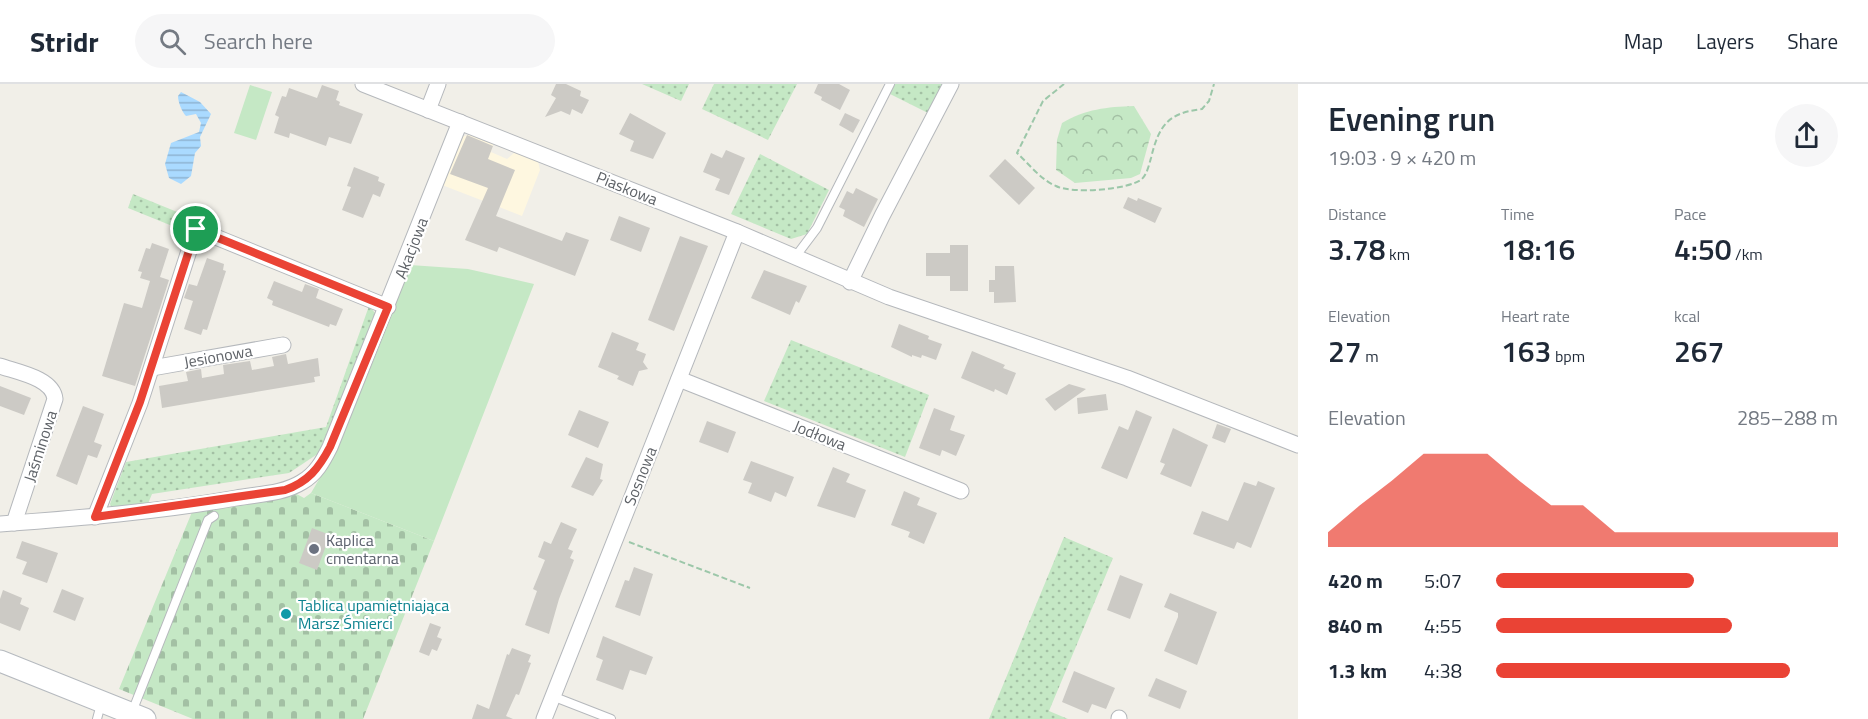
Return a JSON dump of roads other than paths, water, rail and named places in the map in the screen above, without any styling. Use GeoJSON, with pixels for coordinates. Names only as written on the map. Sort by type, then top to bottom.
{"type":"FeatureCollection","features":[{"type":"Feature","properties":{"kind":"street","name":"Piaskowa"},"geometry":{"type":"LineString","coordinates":[[363,84],[737,232],[796,256],[850,282],[1127,378],[1298,445]]}},
{"type":"Feature","properties":{"kind":"street"},"geometry":{"type":"LineString","coordinates":[[428,110],[438,84]]}},
{"type":"Feature","properties":{"kind":"street"},"geometry":{"type":"LineString","coordinates":[[850,282],[951,84]]}},
{"type":"Feature","properties":{"kind":"street","name":"Akacjowa"},"geometry":{"type":"LineString","coordinates":[[7,523],[95,517],[285,490],[309,478],[319,468],[330,447],[388,307],[460,122]]}},
{"type":"Feature","properties":{"kind":"street","name":"Jesionowa"},"geometry":{"type":"LineString","coordinates":[[95,517],[152,368],[196,229],[388,307]]}},
{"type":"Feature","properties":{"kind":"street","name":"Sosnowa"},"geometry":{"type":"LineString","coordinates":[[544,719],[737,232]]}},
{"type":"Feature","properties":{"kind":"street","name":"Jesionowa"},"geometry":{"type":"LineString","coordinates":[[152,368],[283,345]]}},
{"type":"Feature","properties":{"kind":"street","name":"Jaśminowa"},"geometry":{"type":"LineString","coordinates":[[0,366],[47,384],[55,394],[54,404],[7,523]]}},
{"type":"Feature","properties":{"kind":"street","name":"Jodłowa"},"geometry":{"type":"LineString","coordinates":[[679,379],[962,491]]}},
{"type":"Feature","properties":{"kind":"street"},"geometry":{"type":"LineString","coordinates":[[0,661],[99,711],[138,716]]}},
{"type":"Feature","properties":{"kind":"lane"},"geometry":{"type":"LineString","coordinates":[[796,256],[817,228],[890,84]]}},
{"type":"Feature","properties":{"kind":"lane"},"geometry":{"type":"LineString","coordinates":[[138,716],[208,520],[214,516]]}},
{"type":"Feature","properties":{"kind":"lane"},"geometry":{"type":"LineString","coordinates":[[552,696],[611,719]]}},
{"type":"Feature","properties":{"kind":"water"},"geometry":{"type":"Polygon","coordinates":[[[181,92],[200,102],[211,114],[200,137],[201,146],[195,153],[191,176],[181,184],[169,178],[165,164],[171,143],[199,132],[201,123],[196,114],[186,116],[183,112],[178,98],[181,92]]]}},
{"type":"Feature","properties":{"kind":"place","name":"Kaplica cmentarna"},"geometry":{"type":"Point","coordinates":[314,549]}},
{"type":"Feature","properties":{"kind":"place","name":"Tablica upamiętniająca Marsz Śmierci"},"geometry":{"type":"Point","coordinates":[286,614]}}]}
